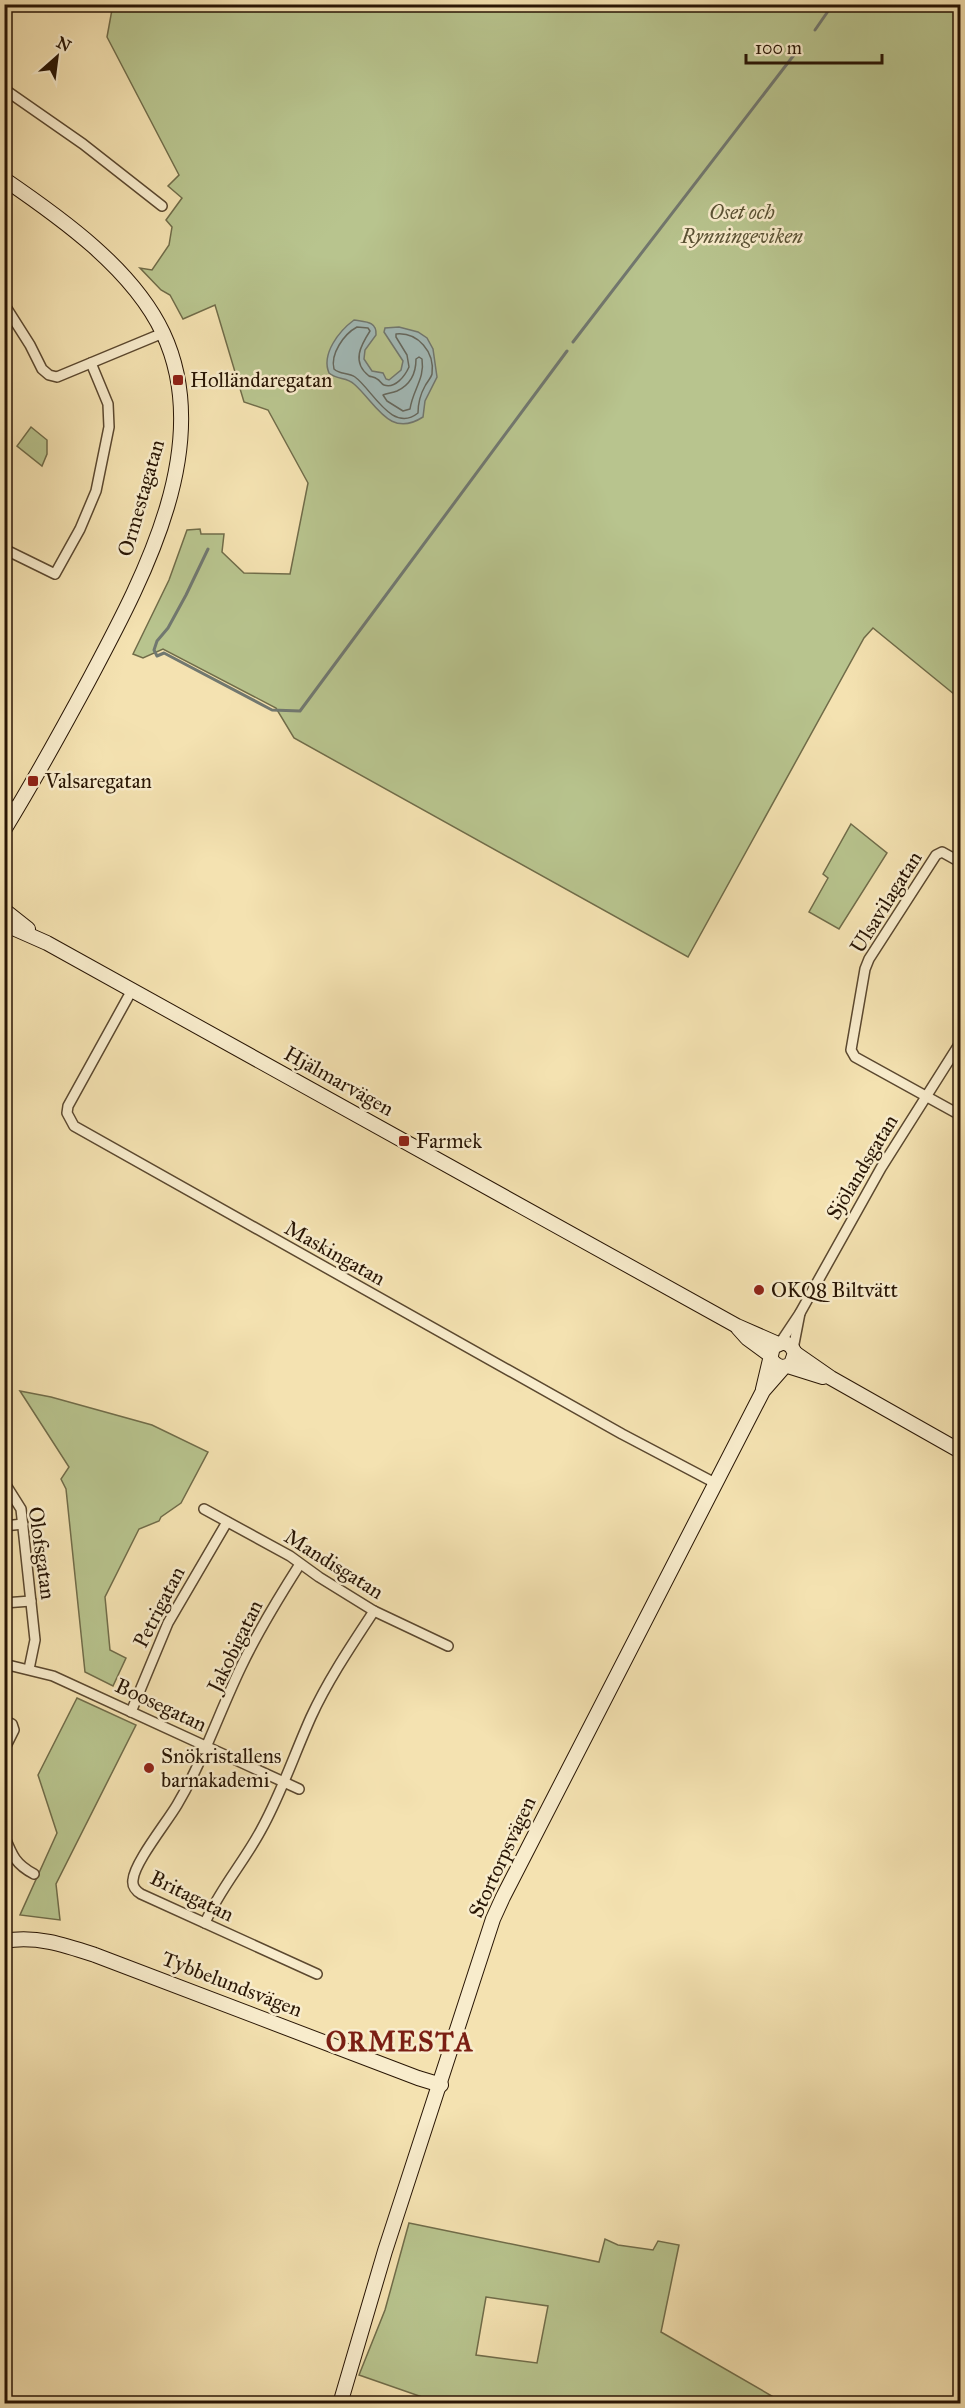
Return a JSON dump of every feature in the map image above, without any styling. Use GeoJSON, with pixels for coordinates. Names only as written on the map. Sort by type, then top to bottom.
{"type":"FeatureCollection","features":[{"type":"Feature","properties":{"kind":"street"},"geometry":{"type":"LineString","coordinates":[[4,89],[83,144],[162,206]]}},
{"type":"Feature","properties":{"kind":"street","name":"Ormestagatan"},"geometry":{"type":"LineString","coordinates":[[4,179],[82,238],[140,294],[163,333],[177,372],[182,421],[179,451],[161,522],[128,606],[11,806],[4,830]]}},
{"type":"Feature","properties":{"kind":"street"},"geometry":{"type":"LineString","coordinates":[[4,304],[42,369],[49,375],[57,377],[163,333]]}},
{"type":"Feature","properties":{"kind":"street"},"geometry":{"type":"LineString","coordinates":[[4,549],[55,574],[80,529],[96,491],[109,427],[108,404],[91,363]]}},
{"type":"Feature","properties":{"kind":"street","name":"Ulsavilagatan"},"geometry":{"type":"LineString","coordinates":[[926,1096],[855,1057],[852,1053],[852,1044],[865,969],[869,959],[938,852],[947,854],[960,862]]}},
{"type":"Feature","properties":{"kind":"street","name":"Hjälmarvägen"},"geometry":{"type":"LineString","coordinates":[[4,910],[47,943]]}},
{"type":"Feature","properties":{"kind":"street","name":"Hjälmarvägen"},"geometry":{"type":"LineString","coordinates":[[4,924],[47,943],[737,1326],[775,1350]]}},
{"type":"Feature","properties":{"kind":"street","name":"Maskingatan"},"geometry":{"type":"LineString","coordinates":[[132,990],[72,1098],[67,1113],[74,1126],[622,1434],[715,1483]]}},
{"type":"Feature","properties":{"kind":"street","name":"Sjölandsgatan"},"geometry":{"type":"LineString","coordinates":[[775,1350],[800,1313],[848,1225],[960,1042]]}},
{"type":"Feature","properties":{"kind":"street"},"geometry":{"type":"LineString","coordinates":[[926,1096],[960,1115]]}},
{"type":"Feature","properties":{"kind":"street","name":"Sjölandsgatan"},"geometry":{"type":"LineString","coordinates":[[794,1351],[800,1313]]}},
{"type":"Feature","properties":{"kind":"street"},"geometry":{"type":"LineString","coordinates":[[831,1378],[777,1365],[775,1350],[788,1344],[831,1378],[960,1451]]}},
{"type":"Feature","properties":{"kind":"street","name":"Stortorpsvägen"},"geometry":{"type":"LineString","coordinates":[[340,2403],[385,2250],[441,2085],[493,1919],[763,1391],[775,1350]]}},
{"type":"Feature","properties":{"kind":"street"},"geometry":{"type":"LineString","coordinates":[[786,1366],[793,1360],[794,1351]]}},
{"type":"Feature","properties":{"kind":"street","name":"Stortorpsvägen"},"geometry":{"type":"LineString","coordinates":[[763,1391],[786,1366]]}},
{"type":"Feature","properties":{"kind":"street","name":"Olofsgatan"},"geometry":{"type":"LineString","coordinates":[[4,1482],[20,1506],[23,1524],[35,1645],[29,1669]]}},
{"type":"Feature","properties":{"kind":"street","name":"Mandisgatan"},"geometry":{"type":"LineString","coordinates":[[204,1509],[300,1564],[374,1611],[448,1646]]}},
{"type":"Feature","properties":{"kind":"street","name":"Petrigatan"},"geometry":{"type":"LineString","coordinates":[[131,1712],[168,1623],[227,1522]]}},
{"type":"Feature","properties":{"kind":"street"},"geometry":{"type":"LineString","coordinates":[[4,1526],[23,1524]]}},
{"type":"Feature","properties":{"kind":"street","name":"Jakobigatan"},"geometry":{"type":"LineString","coordinates":[[206,1746],[245,1660],[300,1564]]}},
{"type":"Feature","properties":{"kind":"street"},"geometry":{"type":"LineString","coordinates":[[4,1604],[31,1600]]}},
{"type":"Feature","properties":{"kind":"street"},"geometry":{"type":"LineString","coordinates":[[204,1923],[261,1831],[285,1782],[311,1718],[334,1673],[374,1611]]}},
{"type":"Feature","properties":{"kind":"street","name":"Boosegatan"},"geometry":{"type":"LineString","coordinates":[[4,1664],[53,1676],[299,1789]]}},
{"type":"Feature","properties":{"kind":"street"},"geometry":{"type":"LineString","coordinates":[[4,1720],[12,1724],[14,1730],[4,1750]]}},
{"type":"Feature","properties":{"kind":"street","name":"Britagatan"},"geometry":{"type":"LineString","coordinates":[[206,1746],[180,1801],[137,1866],[132,1881],[135,1890],[316,1974]]}},
{"type":"Feature","properties":{"kind":"street"},"geometry":{"type":"LineString","coordinates":[[4,1835],[20,1867],[34,1874]]}},
{"type":"Feature","properties":{"kind":"street","name":"Tybbelundsvägen"},"geometry":{"type":"LineString","coordinates":[[4,1941],[45,1940],[95,1955],[441,2085]]}},
{"type":"Feature","properties":{"kind":"green space","name":"Oset och Rynningeviken"},"geometry":{"type":"Polygon","coordinates":[[[113,4],[960,5],[960,699],[873,628],[864,638],[688,957],[294,738],[276,708],[163,649],[143,658],[133,654],[169,580],[187,530],[200,529],[201,534],[224,534],[222,552],[244,573],[290,574],[308,483],[268,410],[244,402],[215,305],[183,319],[170,295],[161,290],[140,268],[152,270],[169,245],[172,227],[166,220],[182,198],[168,186],[179,175],[107,37],[113,4]]]}},
{"type":"Feature","properties":{"kind":"green space"},"geometry":{"type":"Polygon","coordinates":[[[31,427],[47,440],[47,454],[42,466],[17,446],[31,427]]]}},
{"type":"Feature","properties":{"kind":"green space"},"geometry":{"type":"Polygon","coordinates":[[[851,824],[887,853],[839,929],[809,912],[828,878],[823,874],[851,824]]]}},
{"type":"Feature","properties":{"kind":"green space"},"geometry":{"type":"Polygon","coordinates":[[[20,1391],[51,1397],[152,1425],[208,1452],[181,1503],[161,1517],[159,1521],[139,1529],[105,1597],[110,1650],[126,1658],[113,1686],[85,1672],[66,1489],[61,1479],[69,1467],[20,1391]]]}},
{"type":"Feature","properties":{"kind":"green space"},"geometry":{"type":"Polygon","coordinates":[[[77,1698],[136,1725],[56,1884],[60,1920],[20,1915],[57,1833],[38,1775],[77,1698]]]}},
{"type":"Feature","properties":{"kind":"green space"},"geometry":{"type":"Polygon","coordinates":[[[409,2223],[599,2262],[605,2239],[618,2245],[653,2250],[658,2241],[679,2245],[661,2332],[784,2403],[424,2403],[425,2398],[359,2375],[385,2310],[409,2223]],[[486,2297],[476,2355],[537,2363],[548,2306],[486,2297]]]}},
{"type":"Feature","properties":{"kind":"water"},"geometry":{"type":"Polygon","coordinates":[[[354,320],[370,323],[375,327],[376,335],[365,350],[364,359],[372,371],[383,373],[389,380],[401,370],[403,361],[384,332],[385,328],[399,327],[418,332],[427,338],[433,349],[437,377],[425,401],[423,417],[411,423],[401,424],[392,421],[384,416],[351,382],[329,373],[327,358],[329,351],[337,337],[354,320]]]}},
{"type":"Feature","properties":{"kind":"waterway"},"geometry":{"type":"LineString","coordinates":[[815,30],[833,4]]}},
{"type":"Feature","properties":{"kind":"waterway"},"geometry":{"type":"LineString","coordinates":[[573,342],[797,51]]}},
{"type":"Feature","properties":{"kind":"waterway"},"geometry":{"type":"LineString","coordinates":[[208,549],[168,628],[157,641],[154,650],[157,656],[164,653],[272,710],[300,711],[567,351]]}},
{"type":"Feature","properties":{"kind":"place","name":"Holländaregatan"},"geometry":{"type":"Point","coordinates":[178,380]}},
{"type":"Feature","properties":{"kind":"place","name":"Valsaregatan"},"geometry":{"type":"Point","coordinates":[33,781]}},
{"type":"Feature","properties":{"kind":"place","name":"Farmek"},"geometry":{"type":"Point","coordinates":[404,1141]}},
{"type":"Feature","properties":{"kind":"place","name":"OKQ8 Biltvätt"},"geometry":{"type":"Point","coordinates":[759,1290]}},
{"type":"Feature","properties":{"kind":"place","name":"Snökristallens barnakademi"},"geometry":{"type":"Point","coordinates":[149,1768]}},
{"type":"Feature","properties":{"kind":"district","name":"ORMESTA"},"geometry":{"type":"Point","coordinates":[400,2042]}}]}
